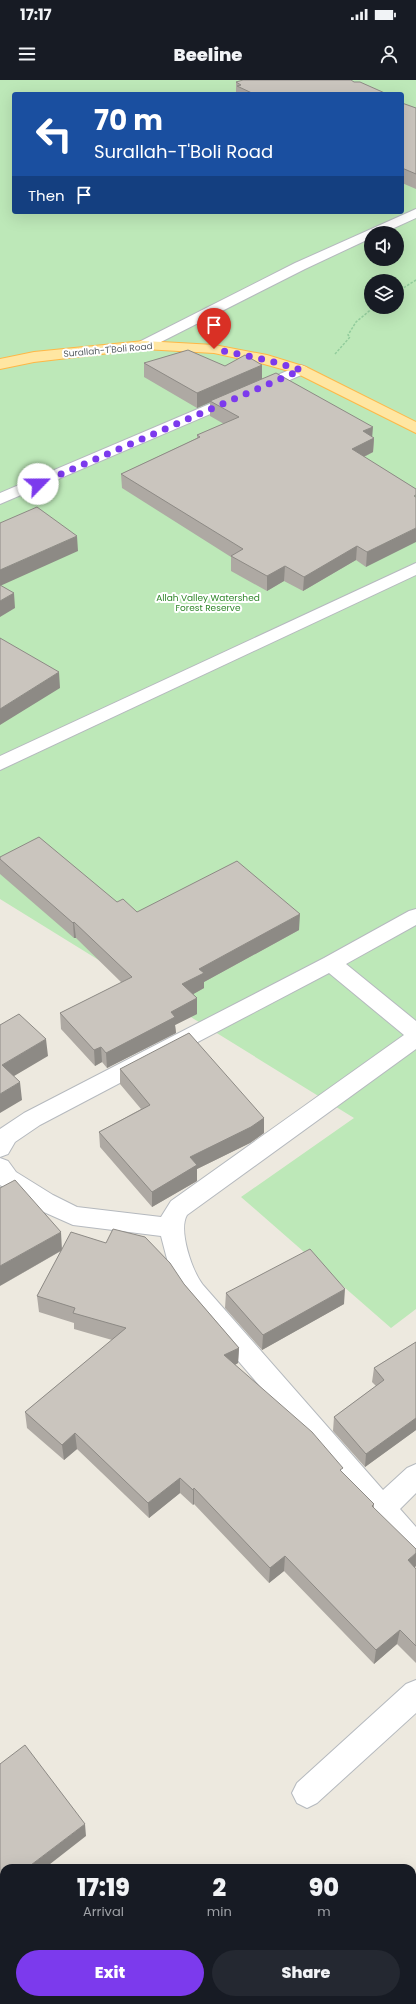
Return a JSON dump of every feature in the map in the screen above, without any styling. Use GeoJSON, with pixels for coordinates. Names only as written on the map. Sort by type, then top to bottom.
{"type":"FeatureCollection","features":[{"type":"Feature","properties":{"kind":"main road","name":"Surallah-T'Boli Road"},"geometry":{"type":"LineString","coordinates":[[0,364],[56,354],[144,345],[214,349],[267,360],[305,371],[416,428]]}},
{"type":"Feature","properties":{"kind":"street"},"geometry":{"type":"LineString","coordinates":[[387,226],[416,213]]}},
{"type":"Feature","properties":{"kind":"street"},"geometry":{"type":"LineString","coordinates":[[144,345],[300,266],[364,236]]}},
{"type":"Feature","properties":{"kind":"street"},"geometry":{"type":"LineString","coordinates":[[0,500],[305,371]]}},
{"type":"Feature","properties":{"kind":"street"},"geometry":{"type":"LineString","coordinates":[[0,764],[416,568]]}},
{"type":"Feature","properties":{"kind":"street"},"geometry":{"type":"LineString","coordinates":[[0,1148],[7,1136],[32,1119],[331,963],[416,916]]}},
{"type":"Feature","properties":{"kind":"street"},"geometry":{"type":"LineString","coordinates":[[331,963],[416,1033]]}},
{"type":"Feature","properties":{"kind":"street"},"geometry":{"type":"LineString","coordinates":[[416,1038],[179,1208],[173,1218],[171,1228],[184,1278],[194,1292],[416,1546]]}},
{"type":"Feature","properties":{"kind":"street"},"geometry":{"type":"LineString","coordinates":[[0,1167],[8,1178],[45,1202],[72,1216],[171,1228]]}},
{"type":"Feature","properties":{"kind":"street"},"geometry":{"type":"LineString","coordinates":[[382,1508],[416,1476]]}},
{"type":"Feature","properties":{"kind":"street"},"geometry":{"type":"LineString","coordinates":[[307,1793],[416,1694]]}},
{"type":"Feature","properties":{"kind":"path"},"geometry":{"type":"LineString","coordinates":[[404,288],[416,280]]}},
{"type":"Feature","properties":{"kind":"path"},"geometry":{"type":"LineString","coordinates":[[305,371],[336,353],[350,337],[348,335],[357,320],[365,314]]}},
{"type":"Feature","properties":{"kind":"green space","name":"Allah Valley Watershed Forest Reserve"},"geometry":{"type":"Polygon","coordinates":[[[0,80],[416,80],[416,1309],[391,1328],[241,1197],[354,1118],[0,899],[0,80]]]}},
{"type":"Feature","properties":{"kind":"building"},"geometry":{"type":"Polygon","coordinates":[[[243,80],[351,80],[354,82],[360,82],[382,92],[250,92],[237,86],[241,85],[236,82],[243,80]]]}},
{"type":"Feature","properties":{"kind":"building"},"geometry":{"type":"Polygon","coordinates":[[[404,104],[416,108],[416,174],[404,169],[404,104]]]}},
{"type":"Feature","properties":{"kind":"building"},"geometry":{"type":"Polygon","coordinates":[[[188,350],[225,366],[245,355],[262,365],[197,393],[144,363],[188,350]]]}},
{"type":"Feature","properties":{"kind":"building"},"geometry":{"type":"Polygon","coordinates":[[[276,373],[373,427],[363,431],[374,438],[352,449],[416,489],[416,495],[414,496],[416,497],[416,528],[367,552],[357,546],[304,577],[285,566],[267,576],[231,556],[243,549],[121,474],[200,437],[197,435],[239,417],[210,401],[276,373]]]}},
{"type":"Feature","properties":{"kind":"building"},"geometry":{"type":"Polygon","coordinates":[[[37,507],[77,536],[0,570],[0,523],[37,507]]]}},
{"type":"Feature","properties":{"kind":"building"},"geometry":{"type":"Polygon","coordinates":[[[0,585],[14,593],[0,601],[0,585]]]}},
{"type":"Feature","properties":{"kind":"building"},"geometry":{"type":"Polygon","coordinates":[[[0,638],[59,672],[0,709],[0,638]]]}},
{"type":"Feature","properties":{"kind":"building"},"geometry":{"type":"Polygon","coordinates":[[[39,837],[117,902],[123,899],[137,912],[237,861],[300,914],[199,969],[204,973],[182,984],[197,998],[171,1012],[175,1017],[106,1053],[101,1047],[94,1050],[60,1013],[132,977],[74,922],[73,923],[0,859],[0,857],[39,837]]]}},
{"type":"Feature","properties":{"kind":"building"},"geometry":{"type":"Polygon","coordinates":[[[19,1014],[46,1039],[2,1065],[20,1082],[0,1094],[0,1025],[19,1014]]]}},
{"type":"Feature","properties":{"kind":"building"},"geometry":{"type":"Polygon","coordinates":[[[189,1033],[264,1118],[251,1127],[190,1157],[197,1165],[152,1192],[99,1132],[150,1105],[120,1069],[189,1033]]]}},
{"type":"Feature","properties":{"kind":"building"},"geometry":{"type":"Polygon","coordinates":[[[15,1180],[61,1232],[0,1266],[0,1188],[15,1180]]]}},
{"type":"Feature","properties":{"kind":"building"},"geometry":{"type":"Polygon","coordinates":[[[113,1229],[145,1237],[170,1263],[184,1284],[239,1348],[224,1355],[312,1432],[343,1468],[340,1470],[374,1504],[372,1506],[416,1549],[416,1553],[408,1560],[416,1569],[416,1646],[400,1630],[376,1650],[285,1556],[270,1568],[194,1488],[193,1490],[180,1478],[148,1503],[75,1433],[62,1445],[25,1412],[126,1328],[73,1313],[75,1308],[37,1296],[71,1232],[106,1243],[113,1229]]]}},
{"type":"Feature","properties":{"kind":"building"},"geometry":{"type":"Polygon","coordinates":[[[310,1249],[345,1289],[263,1335],[226,1293],[310,1249]]]}},
{"type":"Feature","properties":{"kind":"building"},"geometry":{"type":"Polygon","coordinates":[[[416,1342],[416,1418],[366,1454],[334,1417],[384,1380],[374,1368],[416,1342]]]}},
{"type":"Feature","properties":{"kind":"building"},"geometry":{"type":"Polygon","coordinates":[[[25,1745],[85,1824],[32,1864],[0,1864],[0,1764],[25,1745]]]}},
{"type":"Feature","properties":{"kind":"route"},"geometry":{"type":"LineString","coordinates":[[38,484],[301,370],[267,360],[214,349]]}}]}
